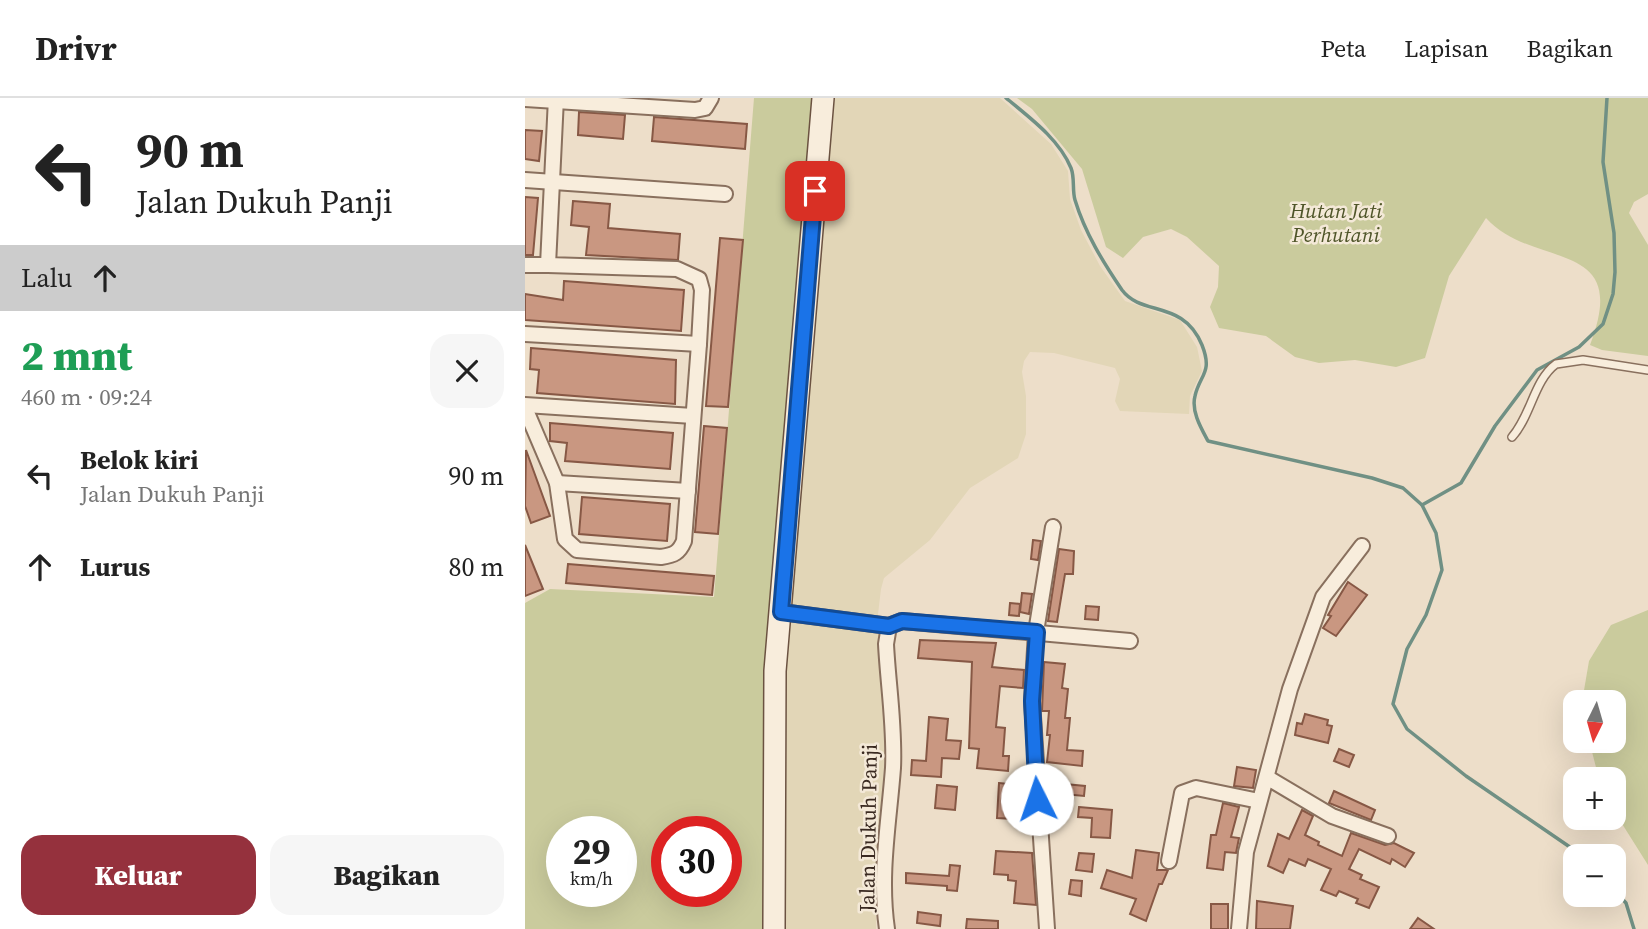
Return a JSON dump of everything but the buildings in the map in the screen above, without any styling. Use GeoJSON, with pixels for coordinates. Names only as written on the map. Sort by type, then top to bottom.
{"type":"FeatureCollection","features":[{"type":"Feature","properties":{"kind":"main road"},"geometry":{"type":"LineString","coordinates":[[774,929],[775,671],[823,98]]}},
{"type":"Feature","properties":{"kind":"street"},"geometry":{"type":"LineString","coordinates":[[525,99],[640,102],[695,110],[705,108],[711,98]]}},
{"type":"Feature","properties":{"kind":"street"},"geometry":{"type":"LineString","coordinates":[[548,265],[556,100]]}},
{"type":"Feature","properties":{"kind":"street"},"geometry":{"type":"LineString","coordinates":[[525,180],[725,194]]}},
{"type":"Feature","properties":{"kind":"street"},"geometry":{"type":"LineString","coordinates":[[525,265],[677,269],[699,279],[702,290],[699,344],[684,541],[674,555],[661,557],[577,550],[570,547],[565,539],[557,483],[525,406],[693,416]]}},
{"type":"Feature","properties":{"kind":"street"},"geometry":{"type":"LineString","coordinates":[[525,334],[699,344]]}},
{"type":"Feature","properties":{"kind":"street"},"geometry":{"type":"LineString","coordinates":[[557,483],[688,491]]}},
{"type":"Feature","properties":{"kind":"street"},"geometry":{"type":"LineString","coordinates":[[1047,929],[1032,701],[1037,632],[1053,527]]}},
{"type":"Feature","properties":{"kind":"street"},"geometry":{"type":"LineString","coordinates":[[1239,929],[1246,852],[1290,689],[1323,597],[1362,546]]}},
{"type":"Feature","properties":{"kind":"street"},"geometry":{"type":"LineString","coordinates":[[781,612],[889,626],[902,621],[1130,641]]}},
{"type":"Feature","properties":{"kind":"street","name":"Jalan Dukuh Panji"},"geometry":{"type":"LineString","coordinates":[[887,929],[884,907],[885,840],[893,765],[886,644],[889,626]]}},
{"type":"Feature","properties":{"kind":"street"},"geometry":{"type":"LineString","coordinates":[[1268,778],[1332,816],[1388,836]]}},
{"type":"Feature","properties":{"kind":"street"},"geometry":{"type":"LineString","coordinates":[[1169,861],[1182,793],[1196,788],[1259,801]]}},
{"type":"Feature","properties":{"kind":"lane"},"geometry":{"type":"LineString","coordinates":[[1512,436],[1524,423],[1544,377],[1556,364],[1583,360],[1648,370]]}},
{"type":"Feature","properties":{"kind":"shaded area"},"geometry":{"type":"Polygon","coordinates":[[[830,98],[1000,98],[1051,144],[1068,171],[1070,199],[1081,230],[1100,266],[1125,301],[1180,320],[1197,347],[1202,371],[1190,396],[1189,414],[1120,411],[1115,401],[1120,379],[1115,368],[1054,353],[1030,352],[1024,361],[1022,372],[1026,396],[1026,434],[1018,458],[970,488],[930,540],[884,578],[881,589],[876,631],[881,633],[886,744],[876,867],[876,929],[782,929],[782,672],[830,98]]]}},
{"type":"Feature","properties":{"kind":"green space"},"geometry":{"type":"Polygon","coordinates":[[[754,98],[815,98],[767,929],[525,929],[525,603],[550,589],[714,597],[754,98]]]}},
{"type":"Feature","properties":{"kind":"green space","name":"Hutan Jati Perhutani"},"geometry":{"type":"Polygon","coordinates":[[[1017,98],[1648,98],[1648,194],[1634,202],[1629,213],[1648,245],[1648,356],[1602,350],[1590,345],[1600,310],[1598,287],[1588,271],[1572,260],[1528,245],[1506,234],[1486,218],[1449,276],[1425,358],[1396,367],[1355,360],[1319,363],[1295,357],[1266,336],[1219,328],[1210,307],[1218,287],[1219,266],[1187,237],[1171,229],[1143,237],[1123,258],[1106,247],[1082,169],[1032,109],[1017,98]]]}},
{"type":"Feature","properties":{"kind":"green space"},"geometry":{"type":"Polygon","coordinates":[[[1648,610],[1648,865],[1626,830],[1626,767],[1596,767],[1592,753],[1626,753],[1626,690],[1584,690],[1589,661],[1611,625],[1648,610]]]}},
{"type":"Feature","properties":{"kind":"waterway"},"geometry":{"type":"LineString","coordinates":[[1006,98],[1043,130],[1066,157],[1072,172],[1074,196],[1089,236],[1122,290],[1140,304],[1174,315],[1194,331],[1202,345],[1206,362],[1194,408],[1208,441],[1372,478],[1403,488],[1422,505],[1436,533],[1442,570],[1426,615],[1407,649],[1393,704],[1407,729],[1466,776],[1565,844]]}},
{"type":"Feature","properties":{"kind":"waterway"},"geometry":{"type":"LineString","coordinates":[[1422,505],[1461,483],[1495,426],[1537,370],[1579,347],[1603,324],[1613,294],[1615,272],[1614,233],[1603,162],[1607,98]]}},
{"type":"Feature","properties":{"kind":"waterway"},"geometry":{"type":"LineString","coordinates":[[1626,903],[1634,929]]}},
{"type":"Feature","properties":{"kind":"route"},"geometry":{"type":"LineString","coordinates":[[815,191],[781,612],[889,626],[902,621],[1037,632],[1032,701],[1037,799]]}}]}
